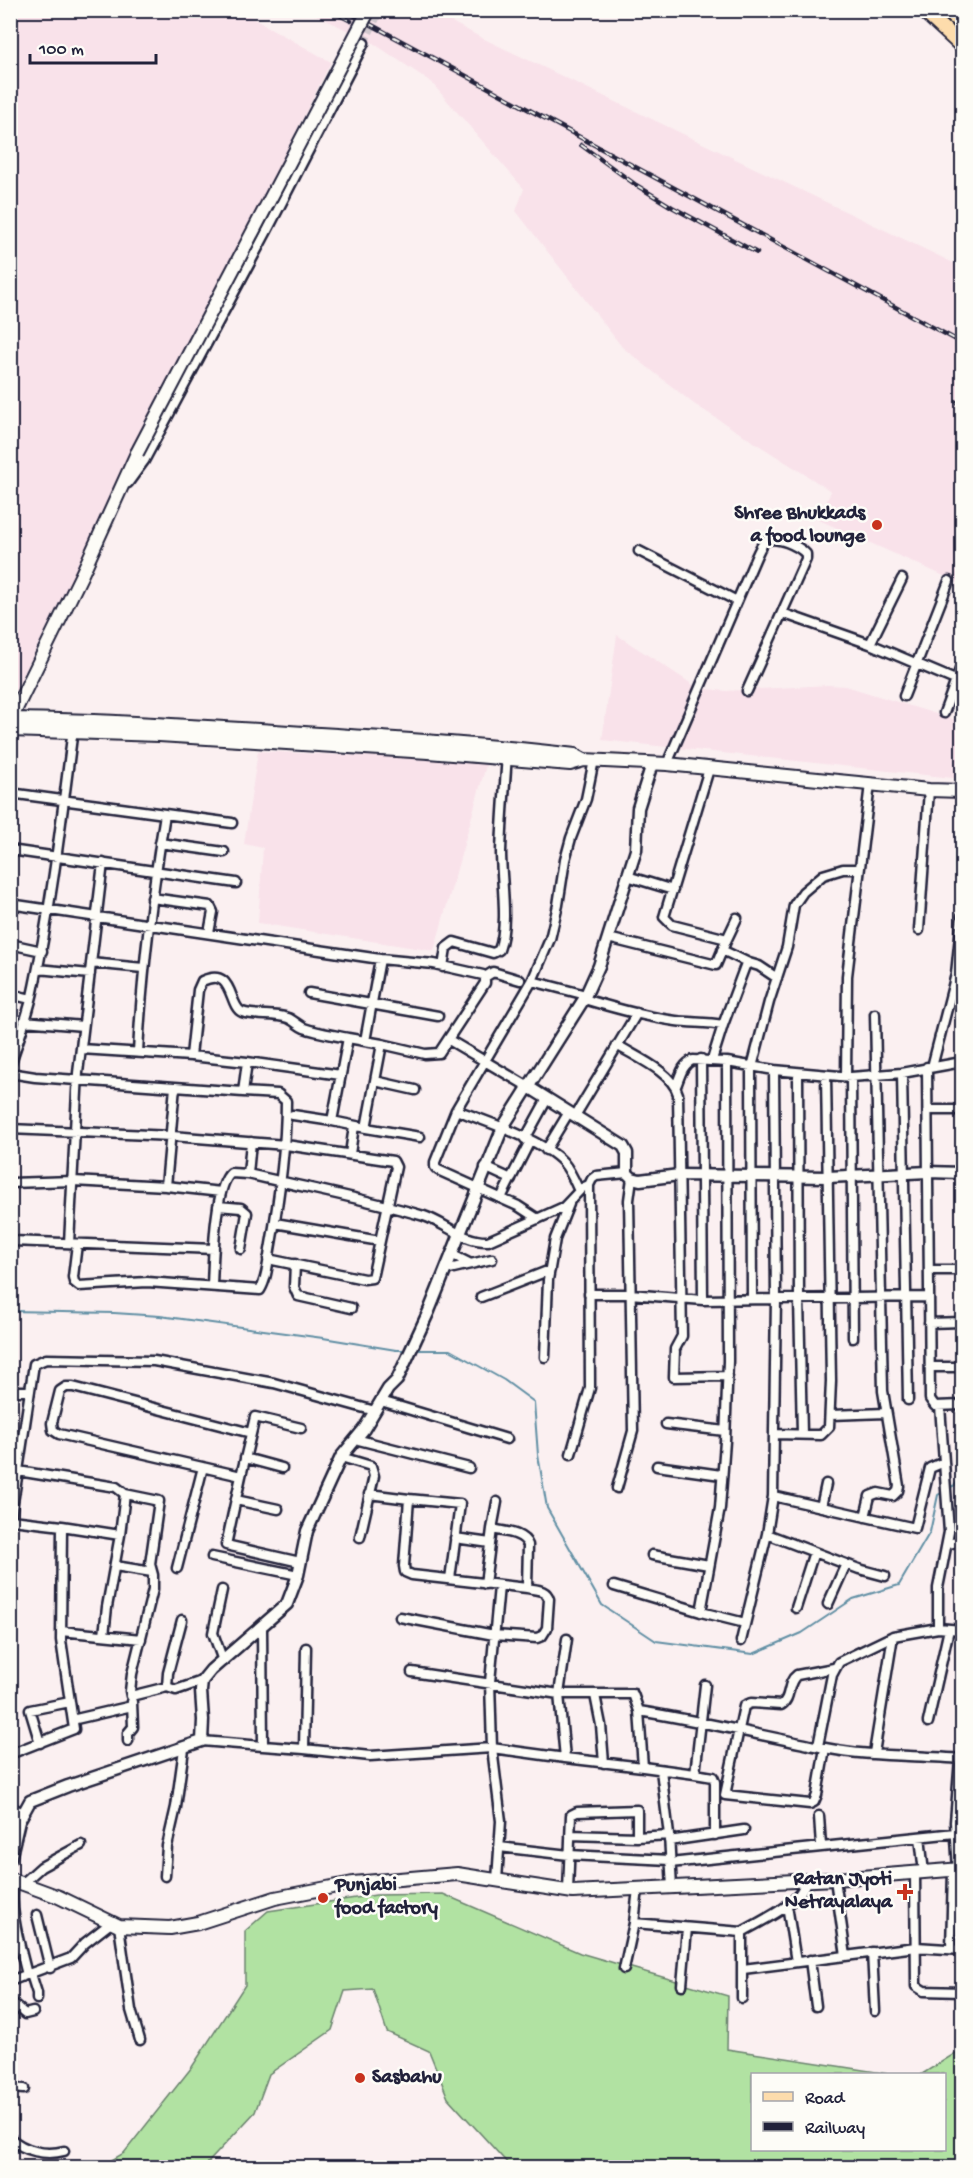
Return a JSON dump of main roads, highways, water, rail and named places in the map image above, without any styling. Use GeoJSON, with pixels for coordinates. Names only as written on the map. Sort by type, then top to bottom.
{"type":"FeatureCollection","features":[{"type":"Feature","properties":{"kind":"main road"},"geometry":{"type":"LineString","coordinates":[[369,10],[137,453],[11,722],[508,752],[570,764],[589,760],[667,764],[929,790],[963,791]]}},
{"type":"Feature","properties":{"kind":"main road"},"geometry":{"type":"LineString","coordinates":[[923,10],[963,46]]}},
{"type":"Feature","properties":{"kind":"main road"},"geometry":{"type":"LineString","coordinates":[[947,10],[963,24]]}},
{"type":"Feature","properties":{"kind":"main road"},"geometry":{"type":"LineString","coordinates":[[16,1881],[59,1897],[115,1924],[170,1928],[198,1923],[275,1898],[353,1883],[457,1874],[567,1891],[638,1890],[958,1870]]}},
{"type":"Feature","properties":{"kind":"waterway"},"geometry":{"type":"LineString","coordinates":[[10,1311],[160,1316],[407,1350]]}},
{"type":"Feature","properties":{"kind":"waterway"},"geometry":{"type":"LineString","coordinates":[[416,1350],[450,1350],[504,1380],[534,1402],[538,1455],[547,1508],[602,1605],[656,1641],[753,1654],[802,1633],[853,1599],[899,1585],[930,1532],[938,1495],[944,1491]]}},
{"type":"Feature","properties":{"kind":"waterway"},"geometry":{"type":"LineString","coordinates":[[949,1488],[955,1485],[962,1473]]}},
{"type":"Feature","properties":{"kind":"tunnel"},"geometry":{"type":"LineString","coordinates":[[364,43],[380,10]]}},
{"type":"Feature","properties":{"kind":"railway"},"geometry":{"type":"LineString","coordinates":[[330,10],[351,21]]}},
{"type":"Feature","properties":{"kind":"railway"},"geometry":{"type":"LineString","coordinates":[[344,10],[962,343]]}},
{"type":"Feature","properties":{"kind":"railway"},"geometry":{"type":"LineString","coordinates":[[581,145],[636,185],[757,253]]}},
{"type":"Feature","properties":{"kind":"railway"},"geometry":{"type":"LineString","coordinates":[[957,402],[962,405]]}},
{"type":"Feature","properties":{"kind":"place","name":"Shree Bhukkads a food lounge"},"geometry":{"type":"Point","coordinates":[877,525]}},
{"type":"Feature","properties":{"kind":"place","name":"Ratan Jyoti Netrayalaya"},"geometry":{"type":"Point","coordinates":[905,1892]}},
{"type":"Feature","properties":{"kind":"place","name":"Punjabi food factory"},"geometry":{"type":"Point","coordinates":[323,1898]}},
{"type":"Feature","properties":{"kind":"place","name":"Sasbahu"},"geometry":{"type":"Point","coordinates":[360,2078]}}]}
